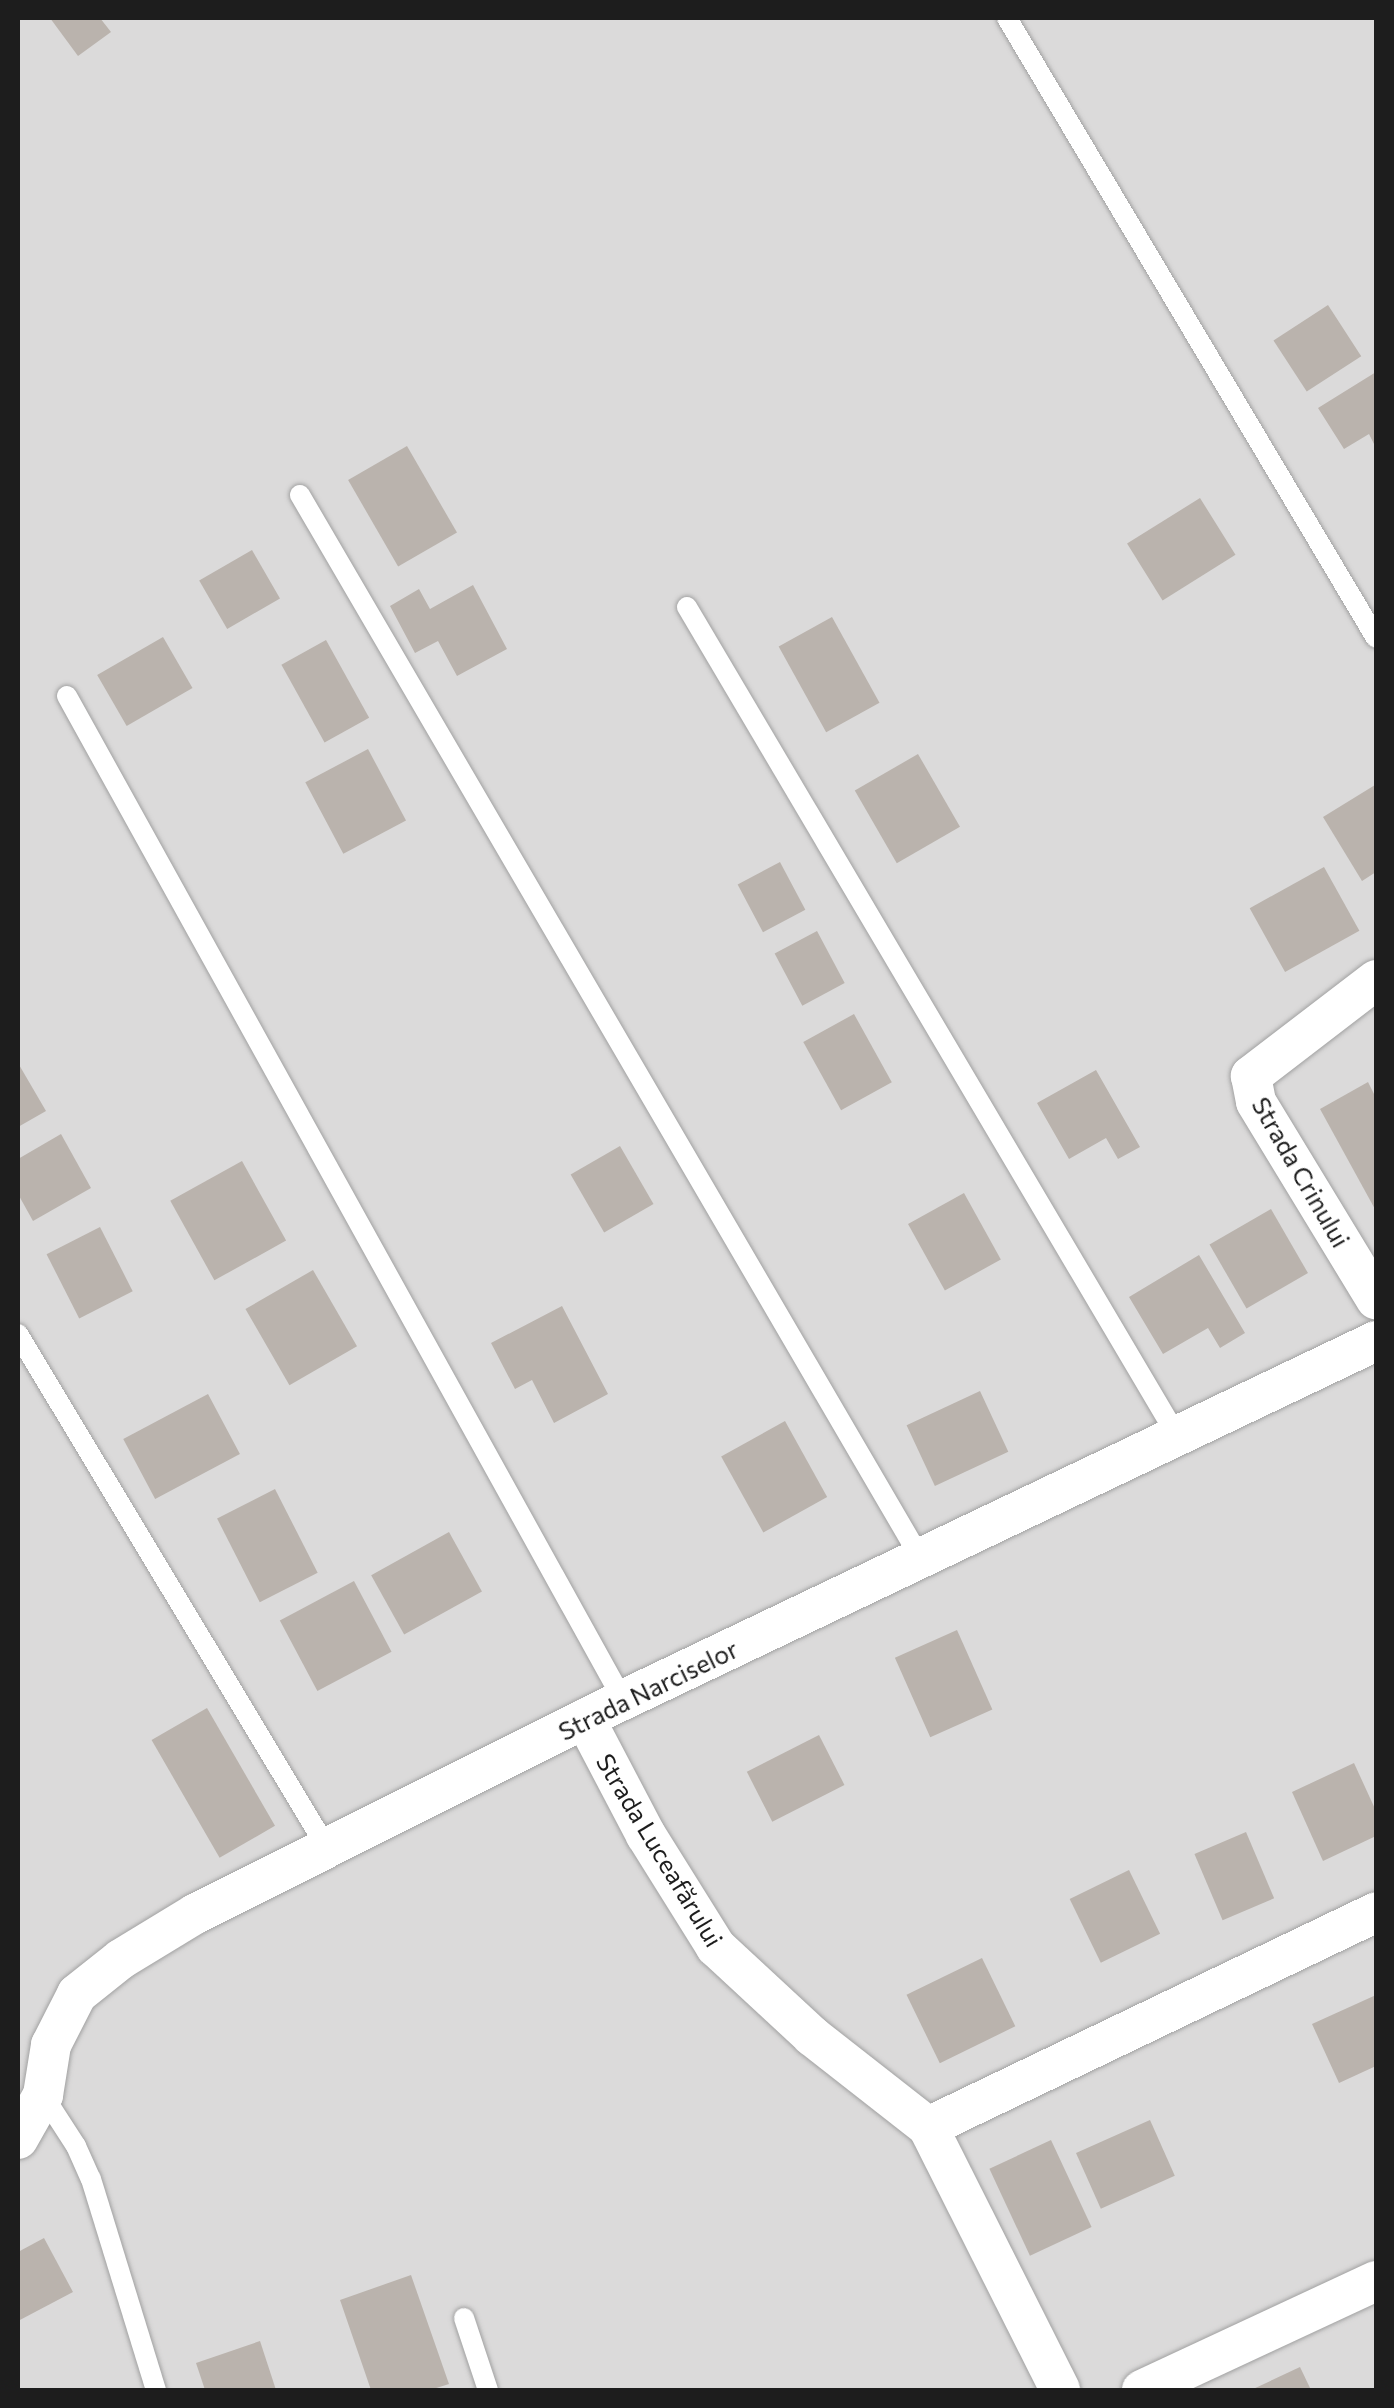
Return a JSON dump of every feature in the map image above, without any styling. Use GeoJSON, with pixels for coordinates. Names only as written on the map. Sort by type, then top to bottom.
{"type":"FeatureCollection","features":[{"type":"Feature","properties":{"kind":"street","name":"Strada Crinului"},"geometry":{"type":"LineString","coordinates":[[1376,980],[1251,1076],[1256,1102],[1376,1299]]}},
{"type":"Feature","properties":{"kind":"street","name":"Strada Narciselor"},"geometry":{"type":"LineString","coordinates":[[18,2139],[43,2095],[51,2044],[77,1994],[122,1959],[195,1914],[624,1700],[1376,1342]]}},
{"type":"Feature","properties":{"kind":"street","name":"Strada Luceafărului"},"geometry":{"type":"LineString","coordinates":[[585,1720],[654,1848],[716,1946],[798,2024],[928,2126],[1060,2390]]}},
{"type":"Feature","properties":{"kind":"street"},"geometry":{"type":"LineString","coordinates":[[928,2126],[1376,1912]]}},
{"type":"Feature","properties":{"kind":"street"},"geometry":{"type":"LineString","coordinates":[[1142,2390],[1376,2281]]}},
{"type":"Feature","properties":{"kind":"lane"},"geometry":{"type":"LineString","coordinates":[[1008,18],[1376,638]]}},
{"type":"Feature","properties":{"kind":"lane"},"geometry":{"type":"LineString","coordinates":[[300,495],[922,1559]]}},
{"type":"Feature","properties":{"kind":"lane"},"geometry":{"type":"LineString","coordinates":[[687,607],[1177,1436]]}},
{"type":"Feature","properties":{"kind":"lane"},"geometry":{"type":"LineString","coordinates":[[67,696],[624,1700]]}},
{"type":"Feature","properties":{"kind":"lane"},"geometry":{"type":"LineString","coordinates":[[18,1334],[327,1848]]}},
{"type":"Feature","properties":{"kind":"lane"},"geometry":{"type":"LineString","coordinates":[[43,2095],[92,2179],[156,2390]]}},
{"type":"Feature","properties":{"kind":"lane"},"geometry":{"type":"LineString","coordinates":[[464,2318],[488,2390]]}},
{"type":"Feature","properties":{"kind":"shaded area"},"geometry":{"type":"Polygon","coordinates":[[[18,18],[1376,18],[1376,2390],[18,2390],[18,18]]]}},
{"type":"Feature","properties":{"kind":"building"},"geometry":{"type":"Polygon","coordinates":[[[50,18],[100,18],[111,32],[78,56],[50,18]]]}},
{"type":"Feature","properties":{"kind":"building"},"geometry":{"type":"Polygon","coordinates":[[[1328,305],[1361,356],[1307,392],[1273,340],[1328,305]]]}},
{"type":"Feature","properties":{"kind":"building"},"geometry":{"type":"Polygon","coordinates":[[[1376,372],[1376,448],[1369,434],[1344,449],[1318,408],[1376,372]]]}},
{"type":"Feature","properties":{"kind":"building"},"geometry":{"type":"Polygon","coordinates":[[[407,446],[457,533],[398,567],[348,480],[407,446]]]}},
{"type":"Feature","properties":{"kind":"building"},"geometry":{"type":"Polygon","coordinates":[[[1200,498],[1236,555],[1163,600],[1127,544],[1200,498]]]}},
{"type":"Feature","properties":{"kind":"building"},"geometry":{"type":"Polygon","coordinates":[[[252,550],[280,598],[227,629],[199,580],[252,550]]]}},
{"type":"Feature","properties":{"kind":"building"},"geometry":{"type":"Polygon","coordinates":[[[473,585],[507,649],[457,676],[438,641],[415,653],[390,606],[419,589],[430,609],[473,585]]]}},
{"type":"Feature","properties":{"kind":"building"},"geometry":{"type":"Polygon","coordinates":[[[832,617],[880,703],[826,732],[779,647],[832,617]]]}},
{"type":"Feature","properties":{"kind":"building"},"geometry":{"type":"Polygon","coordinates":[[[163,637],[192,688],[127,726],[97,675],[163,637]]]}},
{"type":"Feature","properties":{"kind":"building"},"geometry":{"type":"Polygon","coordinates":[[[326,640],[369,718],[325,743],[281,665],[326,640]]]}},
{"type":"Feature","properties":{"kind":"building"},"geometry":{"type":"Polygon","coordinates":[[[368,749],[406,821],[343,854],[305,782],[368,749]]]}},
{"type":"Feature","properties":{"kind":"building"},"geometry":{"type":"Polygon","coordinates":[[[918,754],[960,827],[897,863],[855,791],[918,754]]]}},
{"type":"Feature","properties":{"kind":"building"},"geometry":{"type":"Polygon","coordinates":[[[1375,785],[1376,872],[1362,881],[1323,817],[1375,785]]]}},
{"type":"Feature","properties":{"kind":"building"},"geometry":{"type":"Polygon","coordinates":[[[780,862],[805,910],[763,932],[738,885],[780,862]]]}},
{"type":"Feature","properties":{"kind":"building"},"geometry":{"type":"Polygon","coordinates":[[[1324,867],[1359,931],[1285,972],[1250,908],[1324,867]]]}},
{"type":"Feature","properties":{"kind":"building"},"geometry":{"type":"Polygon","coordinates":[[[817,931],[845,983],[802,1006],[775,954],[817,931]]]}},
{"type":"Feature","properties":{"kind":"building"},"geometry":{"type":"Polygon","coordinates":[[[854,1014],[892,1082],[841,1110],[803,1042],[854,1014]]]}},
{"type":"Feature","properties":{"kind":"building"},"geometry":{"type":"Polygon","coordinates":[[[18,1063],[46,1111],[18,1127],[18,1063]]]}},
{"type":"Feature","properties":{"kind":"building"},"geometry":{"type":"Polygon","coordinates":[[[1096,1070],[1140,1147],[1118,1159],[1106,1138],[1069,1159],[1037,1103],[1096,1070]]]}},
{"type":"Feature","properties":{"kind":"building"},"geometry":{"type":"Polygon","coordinates":[[[1368,1082],[1376,1098],[1376,1211],[1320,1109],[1368,1082]]]}},
{"type":"Feature","properties":{"kind":"building"},"geometry":{"type":"Polygon","coordinates":[[[61,1134],[91,1188],[33,1221],[18,1194],[18,1159],[61,1134]]]}},
{"type":"Feature","properties":{"kind":"building"},"geometry":{"type":"Polygon","coordinates":[[[620,1146],[654,1204],[604,1233],[571,1174],[620,1146]]]}},
{"type":"Feature","properties":{"kind":"building"},"geometry":{"type":"Polygon","coordinates":[[[242,1161],[286,1241],[214,1280],[170,1201],[242,1161]]]}},
{"type":"Feature","properties":{"kind":"building"},"geometry":{"type":"Polygon","coordinates":[[[964,1193],[1001,1259],[945,1290],[908,1224],[964,1193]]]}},
{"type":"Feature","properties":{"kind":"building"},"geometry":{"type":"Polygon","coordinates":[[[1271,1209],[1308,1273],[1247,1309],[1210,1244],[1271,1209]]]}},
{"type":"Feature","properties":{"kind":"building"},"geometry":{"type":"Polygon","coordinates":[[[100,1227],[133,1291],[79,1318],[47,1254],[100,1227]]]}},
{"type":"Feature","properties":{"kind":"building"},"geometry":{"type":"Polygon","coordinates":[[[1199,1255],[1245,1333],[1220,1348],[1208,1328],[1163,1354],[1129,1297],[1199,1255]]]}},
{"type":"Feature","properties":{"kind":"building"},"geometry":{"type":"Polygon","coordinates":[[[313,1270],[357,1346],[289,1385],[245,1309],[313,1270]]]}},
{"type":"Feature","properties":{"kind":"building"},"geometry":{"type":"Polygon","coordinates":[[[562,1306],[608,1394],[554,1423],[532,1380],[515,1389],[491,1343],[562,1306]]]}},
{"type":"Feature","properties":{"kind":"building"},"geometry":{"type":"Polygon","coordinates":[[[980,1391],[1008,1452],[935,1486],[907,1425],[980,1391]]]}},
{"type":"Feature","properties":{"kind":"building"},"geometry":{"type":"Polygon","coordinates":[[[208,1394],[240,1454],[155,1499],[123,1439],[208,1394]]]}},
{"type":"Feature","properties":{"kind":"building"},"geometry":{"type":"Polygon","coordinates":[[[785,1421],[827,1497],[763,1532],[721,1456],[785,1421]]]}},
{"type":"Feature","properties":{"kind":"building"},"geometry":{"type":"Polygon","coordinates":[[[275,1489],[318,1573],[260,1602],[217,1519],[275,1489]]]}},
{"type":"Feature","properties":{"kind":"building"},"geometry":{"type":"Polygon","coordinates":[[[449,1532],[482,1591],[404,1635],[371,1575],[449,1532]]]}},
{"type":"Feature","properties":{"kind":"building"},"geometry":{"type":"Polygon","coordinates":[[[354,1581],[392,1652],[317,1691],[280,1620],[354,1581]]]}},
{"type":"Feature","properties":{"kind":"building"},"geometry":{"type":"Polygon","coordinates":[[[957,1630],[992,1709],[930,1737],[895,1658],[957,1630]]]}},
{"type":"Feature","properties":{"kind":"building"},"geometry":{"type":"Polygon","coordinates":[[[207,1708],[275,1826],[220,1858],[152,1740],[207,1708]]]}},
{"type":"Feature","properties":{"kind":"building"},"geometry":{"type":"Polygon","coordinates":[[[819,1735],[844,1785],[772,1822],[747,1772],[819,1735]]]}},
{"type":"Feature","properties":{"kind":"building"},"geometry":{"type":"Polygon","coordinates":[[[1354,1763],[1376,1811],[1376,1836],[1323,1861],[1292,1792],[1354,1763]]]}},
{"type":"Feature","properties":{"kind":"building"},"geometry":{"type":"Polygon","coordinates":[[[1246,1832],[1274,1898],[1223,1920],[1194,1854],[1246,1832]]]}},
{"type":"Feature","properties":{"kind":"building"},"geometry":{"type":"Polygon","coordinates":[[[1129,1870],[1160,1934],[1101,1963],[1070,1899],[1129,1870]]]}},
{"type":"Feature","properties":{"kind":"building"},"geometry":{"type":"Polygon","coordinates":[[[982,1958],[1015,2026],[940,2063],[907,1995],[982,1958]]]}},
{"type":"Feature","properties":{"kind":"building"},"geometry":{"type":"Polygon","coordinates":[[[1376,1995],[1376,2066],[1339,2083],[1312,2024],[1376,1995]]]}},
{"type":"Feature","properties":{"kind":"building"},"geometry":{"type":"Polygon","coordinates":[[[1150,2120],[1175,2176],[1101,2209],[1076,2153],[1150,2120]]]}},
{"type":"Feature","properties":{"kind":"building"},"geometry":{"type":"Polygon","coordinates":[[[1051,2140],[1092,2227],[1030,2256],[989,2169],[1051,2140]]]}},
{"type":"Feature","properties":{"kind":"building"},"geometry":{"type":"Polygon","coordinates":[[[44,2238],[73,2292],[18,2321],[18,2252],[44,2238]]]}},
{"type":"Feature","properties":{"kind":"building"},"geometry":{"type":"Polygon","coordinates":[[[411,2275],[449,2384],[430,2390],[371,2390],[340,2300],[411,2275]]]}},
{"type":"Feature","properties":{"kind":"building"},"geometry":{"type":"Polygon","coordinates":[[[260,2341],[276,2390],[205,2390],[196,2363],[260,2341]]]}},
{"type":"Feature","properties":{"kind":"building"},"geometry":{"type":"Polygon","coordinates":[[[1300,2367],[1311,2390],[1251,2390],[1300,2367]]]}}]}
